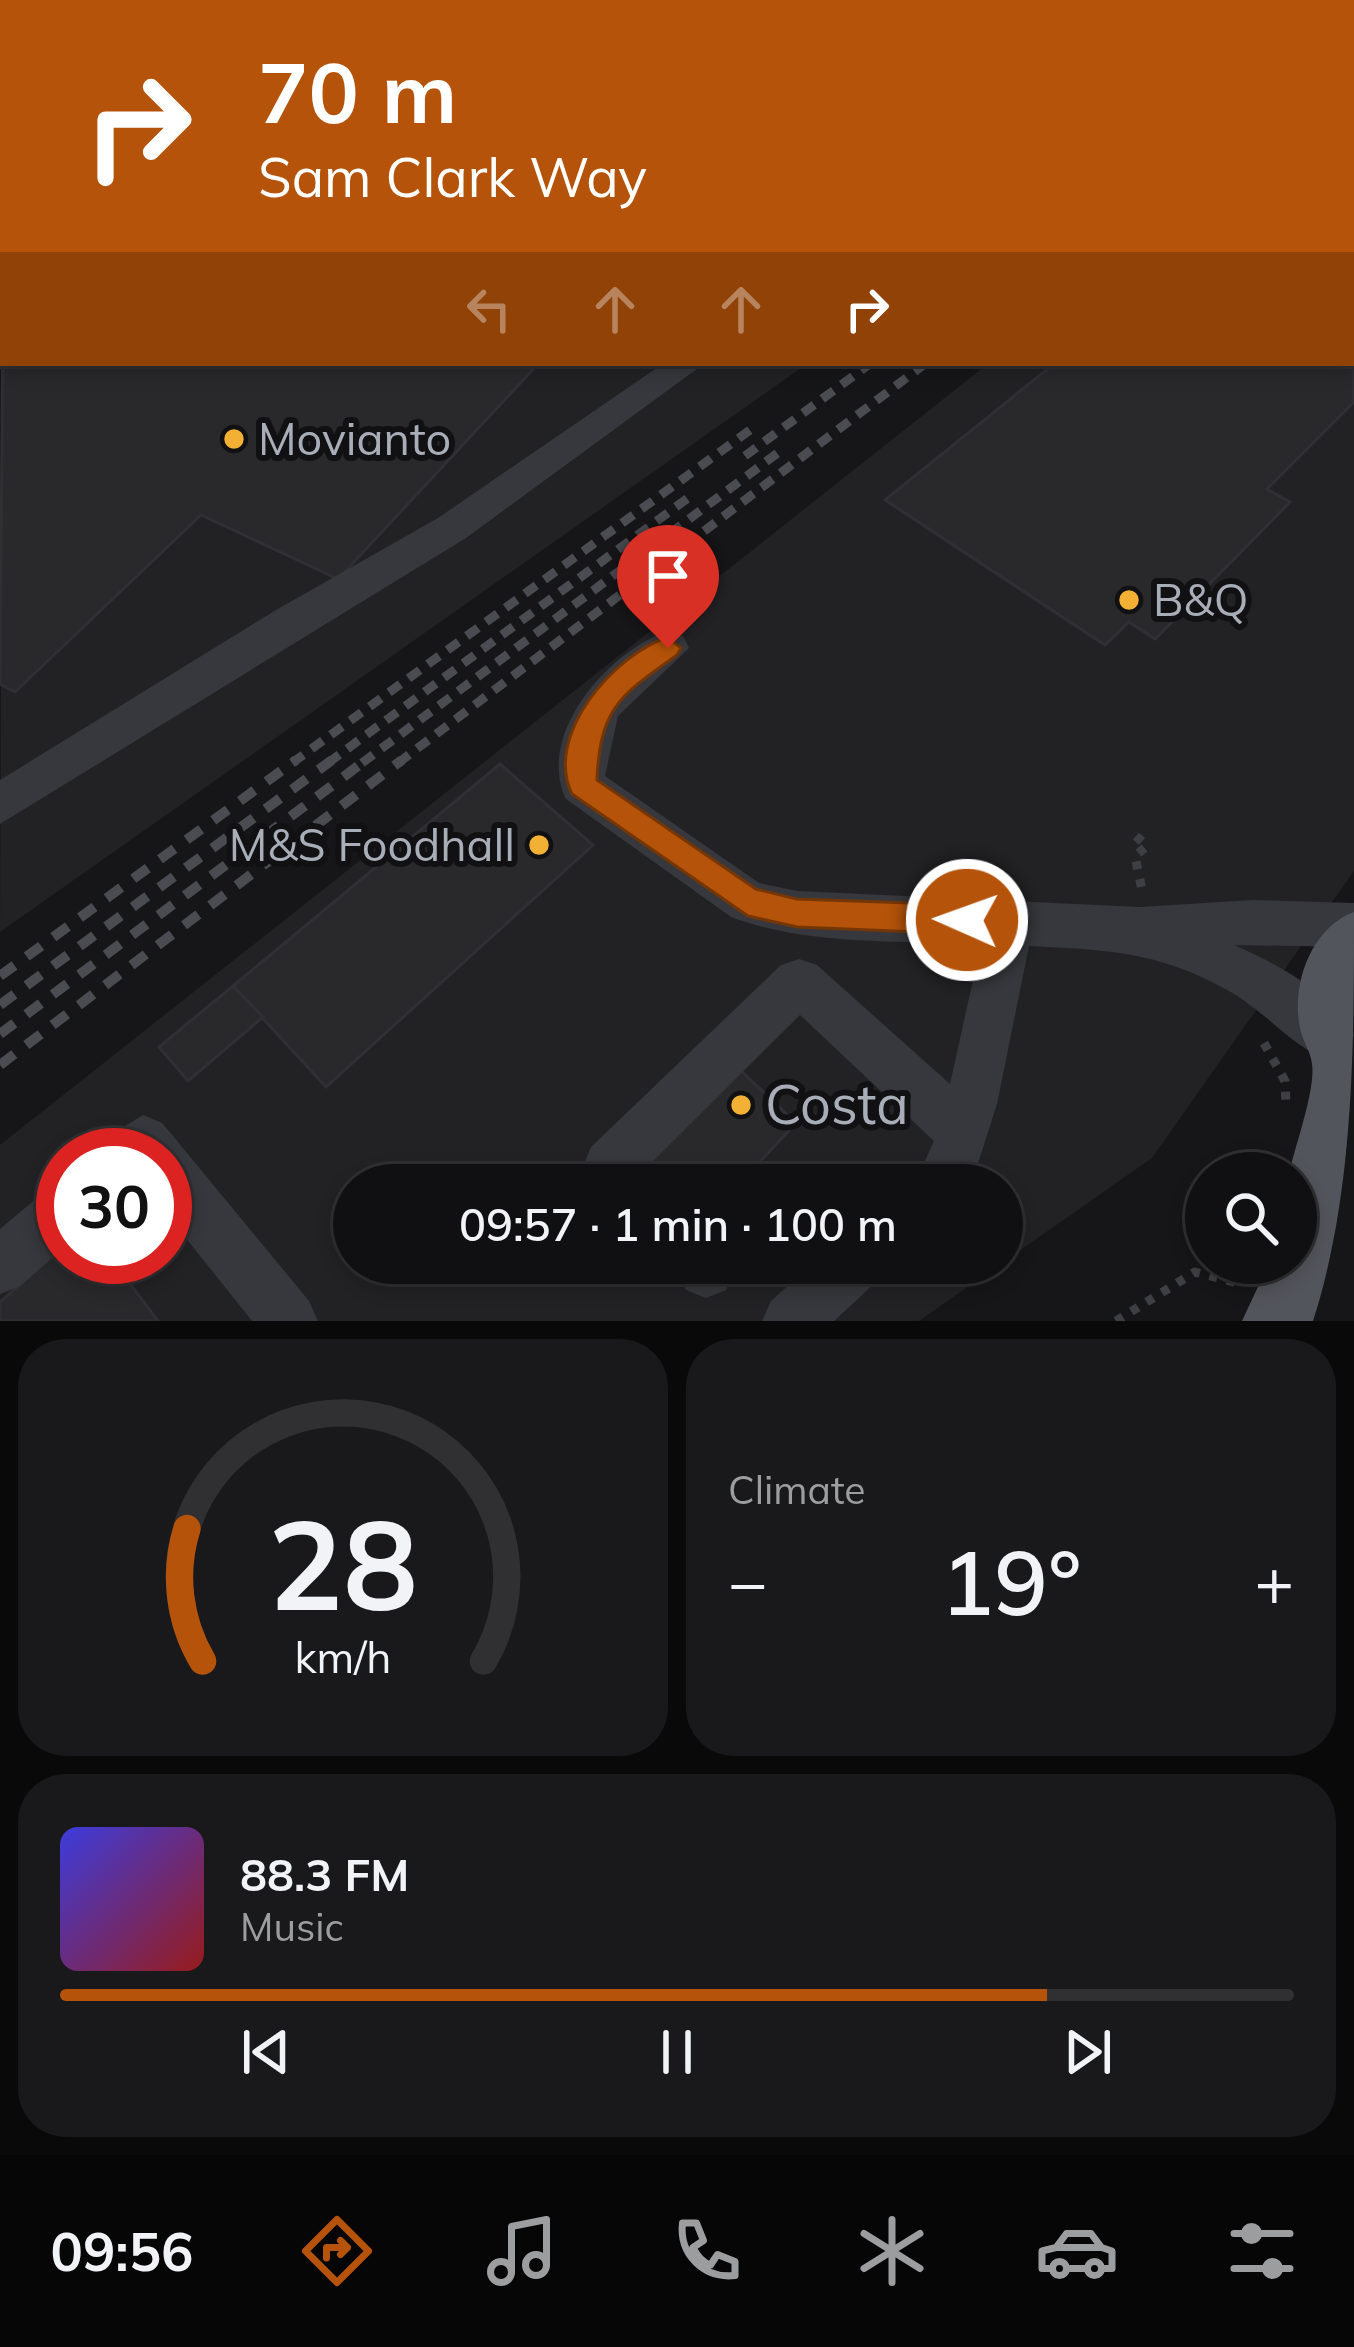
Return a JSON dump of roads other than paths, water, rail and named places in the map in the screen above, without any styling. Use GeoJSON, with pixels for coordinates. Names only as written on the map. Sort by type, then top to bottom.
{"type":"FeatureCollection","features":[{"type":"Feature","properties":{"kind":"main road"},"geometry":{"type":"LineString","coordinates":[[1317,1206],[1342,1061],[1334,972],[1354,939]]}},
{"type":"Feature","properties":{"kind":"street"},"geometry":{"type":"LineString","coordinates":[[0,804],[292,621],[452,528],[684,366]]}},
{"type":"Feature","properties":{"kind":"street"},"geometry":{"type":"LineString","coordinates":[[668,648],[610,688],[585,735],[582,785],[748,902],[797,913],[1010,922],[1142,915],[1354,925]]}},
{"type":"Feature","properties":{"kind":"street"},"geometry":{"type":"LineString","coordinates":[[1142,915],[1248,975],[1342,1061]]}},
{"type":"Feature","properties":{"kind":"street"},"geometry":{"type":"LineString","coordinates":[[953,1164],[1010,922]]}},
{"type":"Feature","properties":{"kind":"street"},"geometry":{"type":"LineString","coordinates":[[612,1164],[799,982],[962,1131]]}},
{"type":"Feature","properties":{"kind":"street"},"geometry":{"type":"LineString","coordinates":[[192,1202],[290,1321]]}},
{"type":"Feature","properties":{"kind":"street"},"geometry":{"type":"LineString","coordinates":[[0,1266],[36,1235]]}},
{"type":"Feature","properties":{"kind":"street"},"geometry":{"type":"LineString","coordinates":[[791,1321],[832,1284]]}},
{"type":"Feature","properties":{"kind":"railway"},"geometry":{"type":"LineString","coordinates":[[745,456],[867,366]]}},
{"type":"Feature","properties":{"kind":"railway"},"geometry":{"type":"LineString","coordinates":[[398,763],[922,366]]}},
{"type":"Feature","properties":{"kind":"railway"},"geometry":{"type":"LineString","coordinates":[[292,763],[757,425]]}},
{"type":"Feature","properties":{"kind":"railway"},"geometry":{"type":"LineString","coordinates":[[362,763],[779,452]]}},
{"type":"Feature","properties":{"kind":"railway"},"geometry":{"type":"LineString","coordinates":[[328,763],[692,495]]}},
{"type":"Feature","properties":{"kind":"railway"},"geometry":{"type":"LineString","coordinates":[[0,976],[296,760]]}},
{"type":"Feature","properties":{"kind":"railway"},"geometry":{"type":"LineString","coordinates":[[0,1005],[332,760]]}},
{"type":"Feature","properties":{"kind":"railway"},"geometry":{"type":"LineString","coordinates":[[0,1034],[366,760]]}},
{"type":"Feature","properties":{"kind":"railway"},"geometry":{"type":"LineString","coordinates":[[0,1065],[402,760]]}},
{"type":"Feature","properties":{"kind":"place","name":"Movianto"},"geometry":{"type":"Point","coordinates":[234,439]}},
{"type":"Feature","properties":{"kind":"place","name":"B&Q"},"geometry":{"type":"Point","coordinates":[1129,600]}},
{"type":"Feature","properties":{"kind":"place","name":"M&S Foodhall"},"geometry":{"type":"Point","coordinates":[539,845]}},
{"type":"Feature","properties":{"kind":"place","name":"Costa"},"geometry":{"type":"Point","coordinates":[741,1105]}}]}
